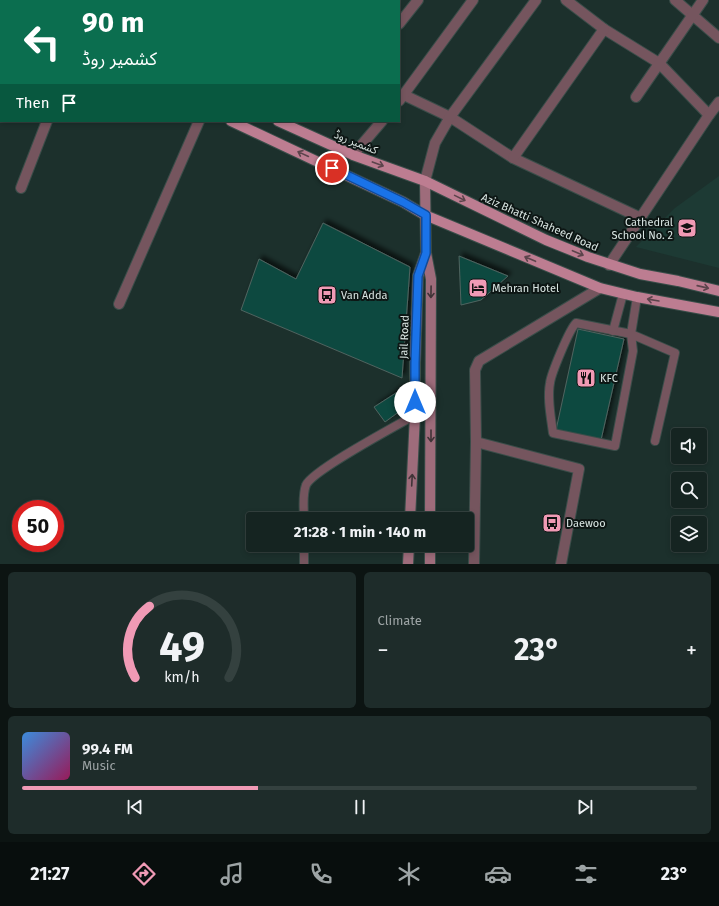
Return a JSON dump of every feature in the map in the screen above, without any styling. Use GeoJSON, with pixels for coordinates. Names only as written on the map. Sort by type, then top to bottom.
{"type":"FeatureCollection","features":[{"type":"Feature","properties":{"kind":"main road"},"geometry":{"type":"LineString","coordinates":[[233,122],[403,202],[426,215],[600,288],[622,294],[719,312]]}},
{"type":"Feature","properties":{"kind":"main road","name":"کشمیر روڈ"},"geometry":{"type":"LineString","coordinates":[[280,122],[353,155],[425,181]]}},
{"type":"Feature","properties":{"kind":"main road","name":"Jail Road"},"geometry":{"type":"LineString","coordinates":[[425,181],[426,253],[431,279],[430,512]]}},
{"type":"Feature","properties":{"kind":"main road","name":"Aziz Bhatti Shaheed Road"},"geometry":{"type":"LineString","coordinates":[[425,181],[546,240],[609,265],[640,274],[719,291]]}},
{"type":"Feature","properties":{"kind":"main road","name":"Jail Road"},"geometry":{"type":"LineString","coordinates":[[410,512],[415,415],[418,276],[426,253]]}},
{"type":"Feature","properties":{"kind":"main road"},"geometry":{"type":"LineString","coordinates":[[415,415],[431,405]]}},
{"type":"Feature","properties":{"kind":"main road"},"geometry":{"type":"LineString","coordinates":[[408,564],[409,552]]}},
{"type":"Feature","properties":{"kind":"main road"},"geometry":{"type":"LineString","coordinates":[[430,552],[430,564]]}},
{"type":"Feature","properties":{"kind":"street"},"geometry":{"type":"LineString","coordinates":[[400,23],[418,0]]}},
{"type":"Feature","properties":{"kind":"street"},"geometry":{"type":"LineString","coordinates":[[473,0],[401,98],[450,117],[513,158],[641,218]]}},
{"type":"Feature","properties":{"kind":"street"},"geometry":{"type":"LineString","coordinates":[[425,181],[435,143],[450,117],[536,0]]}},
{"type":"Feature","properties":{"kind":"street"},"geometry":{"type":"LineString","coordinates":[[566,0],[604,28],[659,63],[708,115]]}},
{"type":"Feature","properties":{"kind":"street"},"geometry":{"type":"LineString","coordinates":[[675,0],[719,38]]}},
{"type":"Feature","properties":{"kind":"street"},"geometry":{"type":"LineString","coordinates":[[636,97],[703,0]]}},
{"type":"Feature","properties":{"kind":"street"},"geometry":{"type":"LineString","coordinates":[[513,158],[604,28]]}},
{"type":"Feature","properties":{"kind":"street"},"geometry":{"type":"LineString","coordinates":[[609,265],[708,115],[719,102]]}},
{"type":"Feature","properties":{"kind":"street"},"geometry":{"type":"LineString","coordinates":[[21,188],[47,122]]}},
{"type":"Feature","properties":{"kind":"street"},"geometry":{"type":"LineString","coordinates":[[119,304],[199,122]]}},
{"type":"Feature","properties":{"kind":"street"},"geometry":{"type":"LineString","coordinates":[[353,155],[381,122]]}},
{"type":"Feature","properties":{"kind":"street"},"geometry":{"type":"LineString","coordinates":[[474,564],[476,442],[475,370],[479,361],[600,288]]}},
{"type":"Feature","properties":{"kind":"street"},"geometry":{"type":"LineString","coordinates":[[476,442],[579,469],[561,564]]}},
{"type":"Feature","properties":{"kind":"lane"},"geometry":{"type":"LineString","coordinates":[[613,331],[622,294]]}},
{"type":"Feature","properties":{"kind":"lane"},"geometry":{"type":"LineString","coordinates":[[637,297],[631,334],[633,351],[615,446],[553,433],[550,409],[550,382],[572,326],[576,323],[631,334],[675,352],[655,441]]}},
{"type":"Feature","properties":{"kind":"lane"},"geometry":{"type":"LineString","coordinates":[[304,512],[304,496],[307,484],[324,468],[415,415]]}},
{"type":"Feature","properties":{"kind":"lane"},"geometry":{"type":"LineString","coordinates":[[304,552],[304,564]]}},
{"type":"Feature","properties":{"kind":"shaded area","name":"Cathedral School No. 2"},"geometry":{"type":"Polygon","coordinates":[[[719,176],[719,268],[636,247],[675,208],[719,176]]]}},
{"type":"Feature","properties":{"kind":"building","name":"Van Adda"},"geometry":{"type":"Polygon","coordinates":[[[323,223],[410,267],[402,378],[241,310],[259,259],[296,279],[323,223]]]}},
{"type":"Feature","properties":{"kind":"building","name":"Mehran Hotel"},"geometry":{"type":"Polygon","coordinates":[[[459,256],[508,276],[481,300],[461,305],[459,256]]]}},
{"type":"Feature","properties":{"kind":"building"},"geometry":{"type":"Polygon","coordinates":[[[578,329],[624,339],[601,440],[556,430],[578,329]]]}},
{"type":"Feature","properties":{"kind":"building"},"geometry":{"type":"Polygon","coordinates":[[[402,389],[411,403],[385,422],[374,407],[402,389]]]}},
{"type":"Feature","properties":{"kind":"place","name":"Cathedral School No. 2"},"geometry":{"type":"Point","coordinates":[687,228]}},
{"type":"Feature","properties":{"kind":"place","name":"Mehran Hotel"},"geometry":{"type":"Point","coordinates":[478,288]}},
{"type":"Feature","properties":{"kind":"place","name":"Van Adda"},"geometry":{"type":"Point","coordinates":[327,295]}},
{"type":"Feature","properties":{"kind":"place","name":"KFC"},"geometry":{"type":"Point","coordinates":[586,378]}},
{"type":"Feature","properties":{"kind":"place","name":"Daewoo"},"geometry":{"type":"Point","coordinates":[552,523]}},
{"type":"Feature","properties":{"kind":"route"},"geometry":{"type":"LineString","coordinates":[[332,168],[403,202],[426,215],[426,253],[418,276],[415,402]]}}]}
